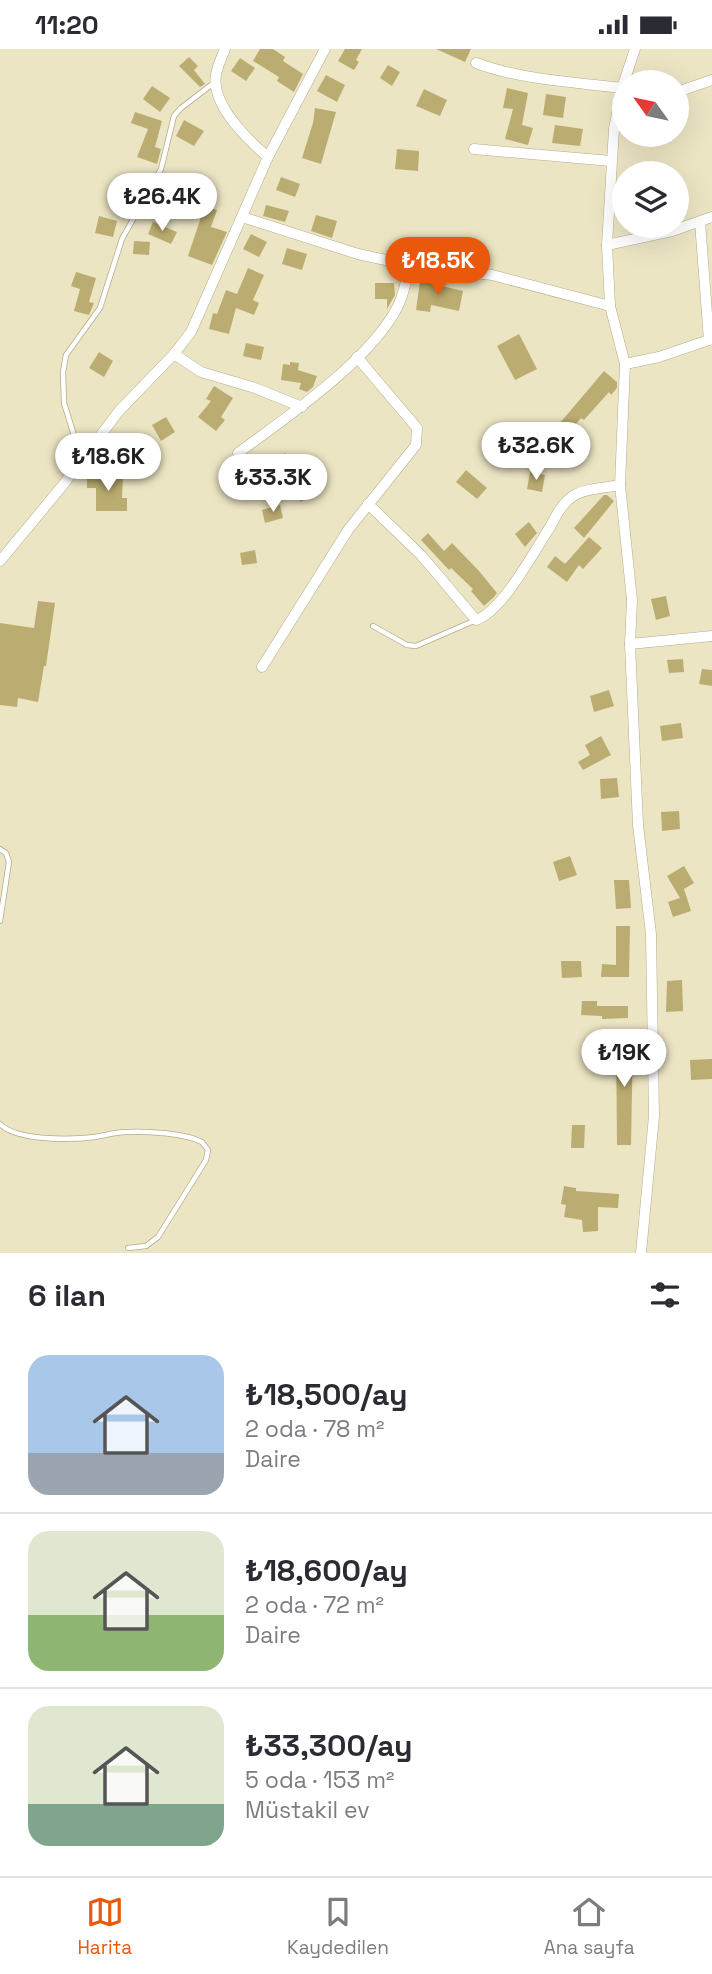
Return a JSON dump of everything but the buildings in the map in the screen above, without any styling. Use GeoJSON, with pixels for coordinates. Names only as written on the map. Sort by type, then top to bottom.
{"type":"FeatureCollection","features":[{"type":"Feature","properties":{"kind":"street"},"geometry":{"type":"LineString","coordinates":[[225,49],[215,82],[221,100],[234,122],[268,157]]}},
{"type":"Feature","properties":{"kind":"street"},"geometry":{"type":"LineString","coordinates":[[0,561],[134,393],[174,354],[197,321],[268,157],[325,49]]}},
{"type":"Feature","properties":{"kind":"street"},"geometry":{"type":"LineString","coordinates":[[628,70],[635,49]]}},
{"type":"Feature","properties":{"kind":"street"},"geometry":{"type":"LineString","coordinates":[[476,63],[523,75],[612,87]]}},
{"type":"Feature","properties":{"kind":"street"},"geometry":{"type":"LineString","coordinates":[[690,88],[712,80]]}},
{"type":"Feature","properties":{"kind":"street"},"geometry":{"type":"LineString","coordinates":[[614,147],[607,245],[610,306],[625,364],[620,485],[632,600],[630,644],[638,825],[651,934],[654,1116],[641,1253]]}},
{"type":"Feature","properties":{"kind":"street"},"geometry":{"type":"LineString","coordinates":[[474,149],[611,161]]}},
{"type":"Feature","properties":{"kind":"street"},"geometry":{"type":"LineString","coordinates":[[607,245],[699,222],[712,216]]}},
{"type":"Feature","properties":{"kind":"street"},"geometry":{"type":"LineString","coordinates":[[242,217],[358,254],[409,265],[492,275],[610,306]]}},
{"type":"Feature","properties":{"kind":"street"},"geometry":{"type":"LineString","coordinates":[[625,364],[659,357],[710,340],[699,222]]}},
{"type":"Feature","properties":{"kind":"street"},"geometry":{"type":"LineString","coordinates":[[238,453],[302,407],[381,331],[397,308],[406,286],[409,265]]}},
{"type":"Feature","properties":{"kind":"street"},"geometry":{"type":"LineString","coordinates":[[174,354],[201,372],[255,388],[302,407]]}},
{"type":"Feature","properties":{"kind":"street"},"geometry":{"type":"LineString","coordinates":[[261,667],[330,557],[368,504],[414,450],[418,428],[357,357]]}},
{"type":"Feature","properties":{"kind":"street"},"geometry":{"type":"LineString","coordinates":[[368,504],[421,555],[476,619],[488,614],[497,605],[530,559],[565,502],[582,492],[620,485]]}},
{"type":"Feature","properties":{"kind":"street"},"geometry":{"type":"LineString","coordinates":[[630,644],[712,636]]}},
{"type":"Feature","properties":{"kind":"lane"},"geometry":{"type":"LineString","coordinates":[[82,460],[64,403],[63,372],[66,355],[100,307],[122,240],[161,169],[174,116],[215,82]]}},
{"type":"Feature","properties":{"kind":"lane"},"geometry":{"type":"LineString","coordinates":[[373,626],[408,645],[416,646],[476,619]]}},
{"type":"Feature","properties":{"kind":"lane"},"geometry":{"type":"LineString","coordinates":[[0,849],[6,853],[9,862],[0,921]]}},
{"type":"Feature","properties":{"kind":"lane"},"geometry":{"type":"LineString","coordinates":[[0,1124],[19,1135],[78,1139],[123,1132],[143,1132],[202,1142],[207,1147],[207,1157],[158,1237],[146,1246],[128,1248]]}}]}
